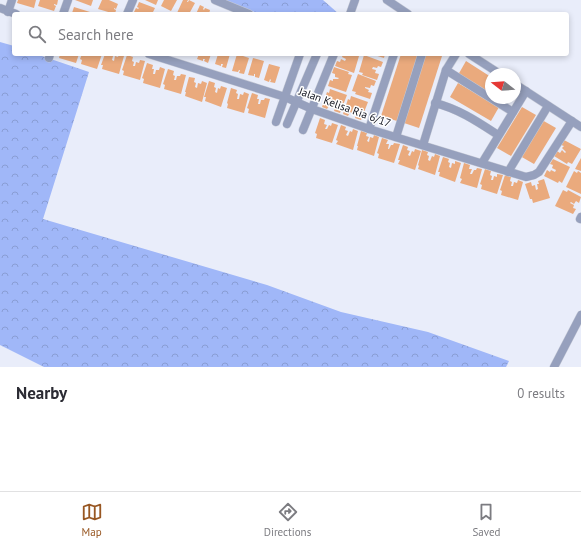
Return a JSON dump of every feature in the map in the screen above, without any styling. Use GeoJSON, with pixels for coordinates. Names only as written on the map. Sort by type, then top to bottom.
{"type":"FeatureCollection","features":[{"type":"Feature","properties":{"kind":"street"},"geometry":{"type":"LineString","coordinates":[[8,11],[12,0]]}},
{"type":"Feature","properties":{"kind":"street"},"geometry":{"type":"LineString","coordinates":[[64,12],[68,0]]}},
{"type":"Feature","properties":{"kind":"street"},"geometry":{"type":"LineString","coordinates":[[128,12],[133,0]]}},
{"type":"Feature","properties":{"kind":"street"},"geometry":{"type":"LineString","coordinates":[[215,0],[244,12]]}},
{"type":"Feature","properties":{"kind":"street"},"geometry":{"type":"LineString","coordinates":[[351,12],[355,0]]}},
{"type":"Feature","properties":{"kind":"street"},"geometry":{"type":"LineString","coordinates":[[387,0],[405,12]]}},
{"type":"Feature","properties":{"kind":"street","name":"Jalan Kelisa Ria 6/17"},"geometry":{"type":"LineString","coordinates":[[155,56],[285,97],[312,109],[396,137],[526,177],[539,172],[572,121]]}},
{"type":"Feature","properties":{"kind":"street"},"geometry":{"type":"LineString","coordinates":[[276,122],[299,56]]}},
{"type":"Feature","properties":{"kind":"street"},"geometry":{"type":"LineString","coordinates":[[287,124],[316,56]]}},
{"type":"Feature","properties":{"kind":"street"},"geometry":{"type":"LineString","coordinates":[[303,130],[333,56]]}},
{"type":"Feature","properties":{"kind":"street"},"geometry":{"type":"LineString","coordinates":[[369,128],[393,56]]}},
{"type":"Feature","properties":{"kind":"street"},"geometry":{"type":"LineString","coordinates":[[396,137],[421,56]]}},
{"type":"Feature","properties":{"kind":"street"},"geometry":{"type":"LineString","coordinates":[[423,145],[446,70],[455,56]]}},
{"type":"Feature","properties":{"kind":"street"},"geometry":{"type":"LineString","coordinates":[[472,56],[491,68]]}},
{"type":"Feature","properties":{"kind":"street"},"geometry":{"type":"LineString","coordinates":[[446,70],[513,112]]}},
{"type":"Feature","properties":{"kind":"street"},"geometry":{"type":"LineString","coordinates":[[521,88],[581,127]]}},
{"type":"Feature","properties":{"kind":"street"},"geometry":{"type":"LineString","coordinates":[[482,163],[498,134],[526,91]]}},
{"type":"Feature","properties":{"kind":"street"},"geometry":{"type":"LineString","coordinates":[[435,103],[460,111],[498,134]]}},
{"type":"Feature","properties":{"kind":"street"},"geometry":{"type":"LineString","coordinates":[[508,172],[548,106]]}},
{"type":"Feature","properties":{"kind":"street"},"geometry":{"type":"LineString","coordinates":[[554,367],[581,315]]}},
{"type":"Feature","properties":{"kind":"green space"},"geometry":{"type":"Polygon","coordinates":[[[224,0],[323,0],[337,12],[254,12],[224,0]]]}},
{"type":"Feature","properties":{"kind":"green space"},"geometry":{"type":"Polygon","coordinates":[[[0,42],[12,45],[12,56],[42,56],[89,72],[43,219],[267,285],[341,312],[428,332],[509,361],[506,367],[44,367],[0,345],[0,42]]]}},
{"type":"Feature","properties":{"kind":"building"},"geometry":{"type":"Polygon","coordinates":[[[18,0],[36,0],[34,8],[17,3],[18,0]]]}},
{"type":"Feature","properties":{"kind":"building"},"geometry":{"type":"Polygon","coordinates":[[[40,0],[58,0],[57,5],[54,4],[56,6],[54,11],[38,6],[40,0]]]}},
{"type":"Feature","properties":{"kind":"building"},"geometry":{"type":"Polygon","coordinates":[[[75,0],[93,0],[91,6],[75,0]]]}},
{"type":"Feature","properties":{"kind":"building"},"geometry":{"type":"Polygon","coordinates":[[[102,0],[109,0],[118,4],[116,9],[114,8],[116,12],[108,12],[98,9],[102,0]]]}},
{"type":"Feature","properties":{"kind":"building"},"geometry":{"type":"Polygon","coordinates":[[[145,0],[158,0],[156,5],[145,0]]]}},
{"type":"Feature","properties":{"kind":"building"},"geometry":{"type":"Polygon","coordinates":[[[164,0],[177,0],[171,11],[161,6],[164,0]]]}},
{"type":"Feature","properties":{"kind":"building"},"geometry":{"type":"Polygon","coordinates":[[[183,0],[188,0],[188,2],[189,0],[195,3],[190,12],[177,12],[183,0]]]}},
{"type":"Feature","properties":{"kind":"building"},"geometry":{"type":"Polygon","coordinates":[[[139,2],[155,8],[153,12],[134,12],[136,8],[139,8],[137,7],[139,2]]]}},
{"type":"Feature","properties":{"kind":"building"},"geometry":{"type":"Polygon","coordinates":[[[200,5],[204,7],[204,10],[205,8],[210,10],[210,12],[197,12],[200,5]]]}},
{"type":"Feature","properties":{"kind":"building"},"geometry":{"type":"Polygon","coordinates":[[[74,7],[90,12],[72,12],[74,7]]]}},
{"type":"Feature","properties":{"kind":"building"},"geometry":{"type":"Polygon","coordinates":[[[60,56],[78,56],[76,63],[59,58],[60,56]]]}},
{"type":"Feature","properties":{"kind":"building"},"geometry":{"type":"Polygon","coordinates":[[[81,56],[101,56],[97,69],[81,64],[82,60],[80,59],[81,56]]]}},
{"type":"Feature","properties":{"kind":"building"},"geometry":{"type":"Polygon","coordinates":[[[104,56],[113,56],[112,60],[114,61],[115,56],[124,56],[119,74],[102,69],[103,65],[101,65],[104,56]]]}},
{"type":"Feature","properties":{"kind":"building"},"geometry":{"type":"Polygon","coordinates":[[[127,56],[133,57],[133,66],[135,66],[136,62],[139,63],[140,60],[145,61],[140,80],[123,75],[124,71],[122,70],[127,56]]]}},
{"type":"Feature","properties":{"kind":"building"},"geometry":{"type":"Polygon","coordinates":[[[198,56],[210,56],[208,63],[204,61],[205,59],[203,59],[203,61],[197,59],[198,56]]]}},
{"type":"Feature","properties":{"kind":"building"},"geometry":{"type":"Polygon","coordinates":[[[217,56],[229,56],[226,68],[222,67],[223,64],[221,64],[221,66],[215,64],[217,56]]]}},
{"type":"Feature","properties":{"kind":"building"},"geometry":{"type":"Polygon","coordinates":[[[236,56],[249,58],[244,74],[239,73],[240,70],[238,72],[232,71],[236,56]]]}},
{"type":"Feature","properties":{"kind":"building"},"geometry":{"type":"Polygon","coordinates":[[[359,56],[354,73],[335,66],[337,61],[340,62],[341,59],[345,61],[346,59],[342,57],[359,56]]]}},
{"type":"Feature","properties":{"kind":"building"},"geometry":{"type":"Polygon","coordinates":[[[364,56],[383,62],[381,67],[373,67],[372,69],[376,70],[375,73],[379,74],[377,80],[362,75],[363,73],[359,72],[364,56]]]}},
{"type":"Feature","properties":{"kind":"building"},"geometry":{"type":"Polygon","coordinates":[[[400,56],[417,56],[397,121],[381,116],[400,56]]]}},
{"type":"Feature","properties":{"kind":"building"},"geometry":{"type":"Polygon","coordinates":[[[424,56],[442,56],[419,128],[404,123],[424,56]]]}},
{"type":"Feature","properties":{"kind":"building"},"geometry":{"type":"Polygon","coordinates":[[[253,58],[264,61],[259,78],[255,77],[255,74],[254,76],[248,75],[253,58]]]}},
{"type":"Feature","properties":{"kind":"building"},"geometry":{"type":"Polygon","coordinates":[[[466,61],[485,73],[485,92],[458,75],[466,61]]]}},
{"type":"Feature","properties":{"kind":"building"},"geometry":{"type":"Polygon","coordinates":[[[147,63],[153,65],[153,74],[155,74],[156,70],[159,70],[160,67],[165,69],[160,88],[143,83],[144,79],[142,78],[147,63]]]}},
{"type":"Feature","properties":{"kind":"building"},"geometry":{"type":"Polygon","coordinates":[[[269,64],[280,67],[275,83],[270,82],[270,79],[269,82],[264,80],[269,64]]]}},
{"type":"Feature","properties":{"kind":"building"},"geometry":{"type":"Polygon","coordinates":[[[334,67],[349,72],[348,74],[352,75],[346,92],[328,86],[330,80],[333,81],[333,79],[339,78],[335,77],[335,74],[332,73],[334,67]]]}},
{"type":"Feature","properties":{"kind":"building"},"geometry":{"type":"Polygon","coordinates":[[[168,69],[174,71],[174,80],[176,80],[177,76],[180,76],[181,74],[186,75],[181,94],[164,89],[165,85],[163,84],[168,69]]]}},
{"type":"Feature","properties":{"kind":"building"},"geometry":{"type":"Polygon","coordinates":[[[358,74],[376,81],[374,86],[371,85],[370,88],[365,87],[369,90],[368,92],[372,93],[370,99],[355,94],[356,92],[352,91],[358,74]]]}},
{"type":"Feature","properties":{"kind":"building"},"geometry":{"type":"Polygon","coordinates":[[[189,77],[195,78],[195,87],[197,88],[198,83],[201,84],[202,81],[207,83],[202,102],[185,96],[189,77]]]}},
{"type":"Feature","properties":{"kind":"building"},"geometry":{"type":"Polygon","coordinates":[[[209,81],[215,83],[215,92],[217,93],[218,88],[220,89],[221,86],[227,88],[221,107],[205,101],[206,97],[204,97],[209,81]]]}},
{"type":"Feature","properties":{"kind":"building"},"geometry":{"type":"Polygon","coordinates":[[[458,83],[485,99],[485,104],[494,104],[499,107],[491,121],[450,97],[458,83]]]}},
{"type":"Feature","properties":{"kind":"building"},"geometry":{"type":"Polygon","coordinates":[[[231,88],[237,90],[237,99],[239,99],[240,94],[243,95],[244,92],[249,94],[244,113],[227,108],[231,88]]]}},
{"type":"Feature","properties":{"kind":"building"},"geometry":{"type":"Polygon","coordinates":[[[330,89],[347,95],[340,113],[334,111],[335,108],[333,108],[335,103],[333,102],[327,109],[322,107],[327,92],[329,93],[330,89]]]}},
{"type":"Feature","properties":{"kind":"building"},"geometry":{"type":"Polygon","coordinates":[[[252,93],[258,95],[258,104],[260,104],[261,100],[264,100],[265,98],[270,99],[265,118],[248,113],[249,109],[247,108],[252,93]]]}},
{"type":"Feature","properties":{"kind":"building"},"geometry":{"type":"Polygon","coordinates":[[[351,96],[368,102],[361,120],[355,118],[356,115],[354,114],[356,110],[354,109],[348,116],[343,114],[348,99],[350,100],[351,96]]]}},
{"type":"Feature","properties":{"kind":"building"},"geometry":{"type":"Polygon","coordinates":[[[522,107],[536,115],[511,156],[497,148],[522,107]]]}},
{"type":"Feature","properties":{"kind":"building"},"geometry":{"type":"Polygon","coordinates":[[[320,118],[325,120],[324,124],[327,125],[325,129],[327,129],[329,125],[331,126],[332,123],[338,125],[332,143],[316,138],[317,134],[315,133],[320,118]]]}},
{"type":"Feature","properties":{"kind":"building"},"geometry":{"type":"Polygon","coordinates":[[[542,120],[556,128],[534,164],[520,156],[542,120]]]}},
{"type":"Feature","properties":{"kind":"building"},"geometry":{"type":"Polygon","coordinates":[[[341,125],[346,127],[345,130],[348,131],[346,135],[348,136],[350,131],[352,132],[353,129],[358,131],[353,150],[336,144],[341,125]]]}},
{"type":"Feature","properties":{"kind":"building"},"geometry":{"type":"Polygon","coordinates":[[[361,131],[367,133],[366,136],[369,137],[367,141],[369,142],[370,137],[373,138],[374,135],[379,137],[374,156],[357,150],[361,131]]]}},
{"type":"Feature","properties":{"kind":"building"},"geometry":{"type":"Polygon","coordinates":[[[382,138],[388,140],[386,144],[389,144],[388,149],[394,143],[400,144],[394,163],[378,158],[379,154],[377,153],[382,138]]]}},
{"type":"Feature","properties":{"kind":"building"},"geometry":{"type":"Polygon","coordinates":[[[564,140],[581,149],[572,164],[568,162],[567,164],[554,156],[557,151],[560,153],[562,150],[565,153],[566,152],[562,148],[564,146],[561,145],[564,140]]]}},
{"type":"Feature","properties":{"kind":"building"},"geometry":{"type":"Polygon","coordinates":[[[403,145],[408,147],[407,150],[410,151],[408,155],[410,156],[412,151],[414,152],[415,149],[421,151],[415,170],[398,164],[403,145]]]}},
{"type":"Feature","properties":{"kind":"building"},"geometry":{"type":"Polygon","coordinates":[[[422,150],[428,152],[428,160],[430,161],[432,156],[434,157],[435,154],[440,156],[435,175],[418,169],[422,150]]]}},
{"type":"Feature","properties":{"kind":"building"},"geometry":{"type":"Polygon","coordinates":[[[443,157],[449,159],[449,167],[451,168],[452,163],[455,164],[455,161],[461,163],[455,182],[439,176],[440,172],[438,172],[443,157]]]}},
{"type":"Feature","properties":{"kind":"building"},"geometry":{"type":"Polygon","coordinates":[[[581,158],[581,171],[575,169],[581,158]]]}},
{"type":"Feature","properties":{"kind":"building"},"geometry":{"type":"Polygon","coordinates":[[[553,159],[570,167],[562,183],[559,181],[558,183],[544,176],[547,170],[550,172],[551,170],[555,172],[556,170],[552,168],[553,165],[550,164],[553,159]]]}},
{"type":"Feature","properties":{"kind":"building"},"geometry":{"type":"Polygon","coordinates":[[[464,163],[470,165],[469,169],[472,169],[470,174],[472,174],[477,168],[482,169],[477,188],[460,183],[464,163]]]}},
{"type":"Feature","properties":{"kind":"building"},"geometry":{"type":"Polygon","coordinates":[[[485,169],[491,171],[491,180],[493,180],[494,176],[497,177],[497,174],[503,175],[497,194],[481,189],[482,185],[480,184],[485,169]]]}},
{"type":"Feature","properties":{"kind":"building"},"geometry":{"type":"Polygon","coordinates":[[[574,171],[581,173],[581,194],[566,187],[574,171]]]}},
{"type":"Feature","properties":{"kind":"building"},"geometry":{"type":"Polygon","coordinates":[[[505,175],[511,177],[511,186],[513,186],[514,182],[517,183],[518,180],[523,182],[518,200],[501,195],[502,191],[500,190],[505,175]]]}},
{"type":"Feature","properties":{"kind":"building"},"geometry":{"type":"Polygon","coordinates":[[[544,179],[550,198],[533,203],[532,199],[530,199],[525,184],[531,182],[532,186],[535,185],[536,190],[538,189],[538,181],[544,179]]]}},
{"type":"Feature","properties":{"kind":"building"},"geometry":{"type":"Polygon","coordinates":[[[563,190],[567,192],[568,190],[581,197],[579,203],[576,201],[574,204],[571,202],[570,203],[574,205],[573,208],[576,209],[573,214],[555,206],[563,190]]]}}]}
